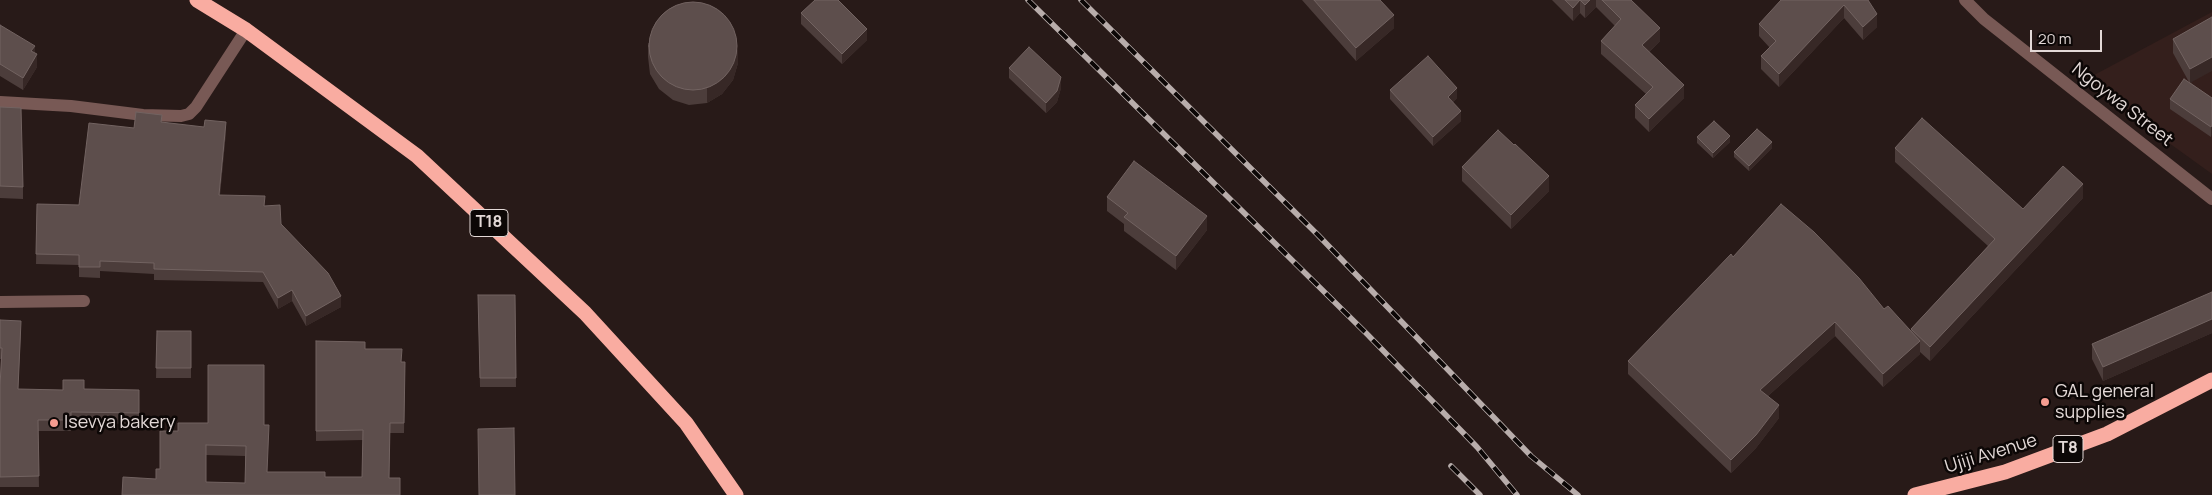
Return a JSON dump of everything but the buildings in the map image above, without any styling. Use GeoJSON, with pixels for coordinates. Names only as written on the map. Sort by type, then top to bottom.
{"type":"FeatureCollection","features":[{"type":"Feature","properties":{"kind":"highway","name":"T18"},"geometry":{"type":"LineString","coordinates":[[197,0],[246,30],[417,156],[585,313],[686,423],[736,495]]}},
{"type":"Feature","properties":{"kind":"highway","name":"Ujiji Avenue"},"geometry":{"type":"LineString","coordinates":[[1915,495],[2005,472],[2106,434],[2212,380]]}},
{"type":"Feature","properties":{"kind":"street","name":"Ngoywa Street"},"geometry":{"type":"LineString","coordinates":[[1965,0],[1984,19],[2212,199]]}},
{"type":"Feature","properties":{"kind":"street"},"geometry":{"type":"LineString","coordinates":[[0,102],[71,106],[143,115],[181,116],[188,114],[196,107],[246,30]]}},
{"type":"Feature","properties":{"kind":"street"},"geometry":{"type":"LineString","coordinates":[[0,302],[84,301]]}},
{"type":"Feature","properties":{"kind":"shaded area"},"geometry":{"type":"Polygon","coordinates":[[[2212,12],[2212,174],[2083,81],[2212,12]]]}},
{"type":"Feature","properties":{"kind":"railway"},"geometry":{"type":"LineString","coordinates":[[1028,0],[1367,334],[1477,447],[1517,495]]}},
{"type":"Feature","properties":{"kind":"railway"},"geometry":{"type":"LineString","coordinates":[[1081,0],[1318,235],[1531,456],[1578,495]]}},
{"type":"Feature","properties":{"kind":"railway"},"geometry":{"type":"LineString","coordinates":[[1451,466],[1480,495]]}},
{"type":"Feature","properties":{"kind":"place","name":"GAL general supplies"},"geometry":{"type":"Point","coordinates":[2045,402]}},
{"type":"Feature","properties":{"kind":"place","name":"Isevya bakery"},"geometry":{"type":"Point","coordinates":[54,423]}}]}
